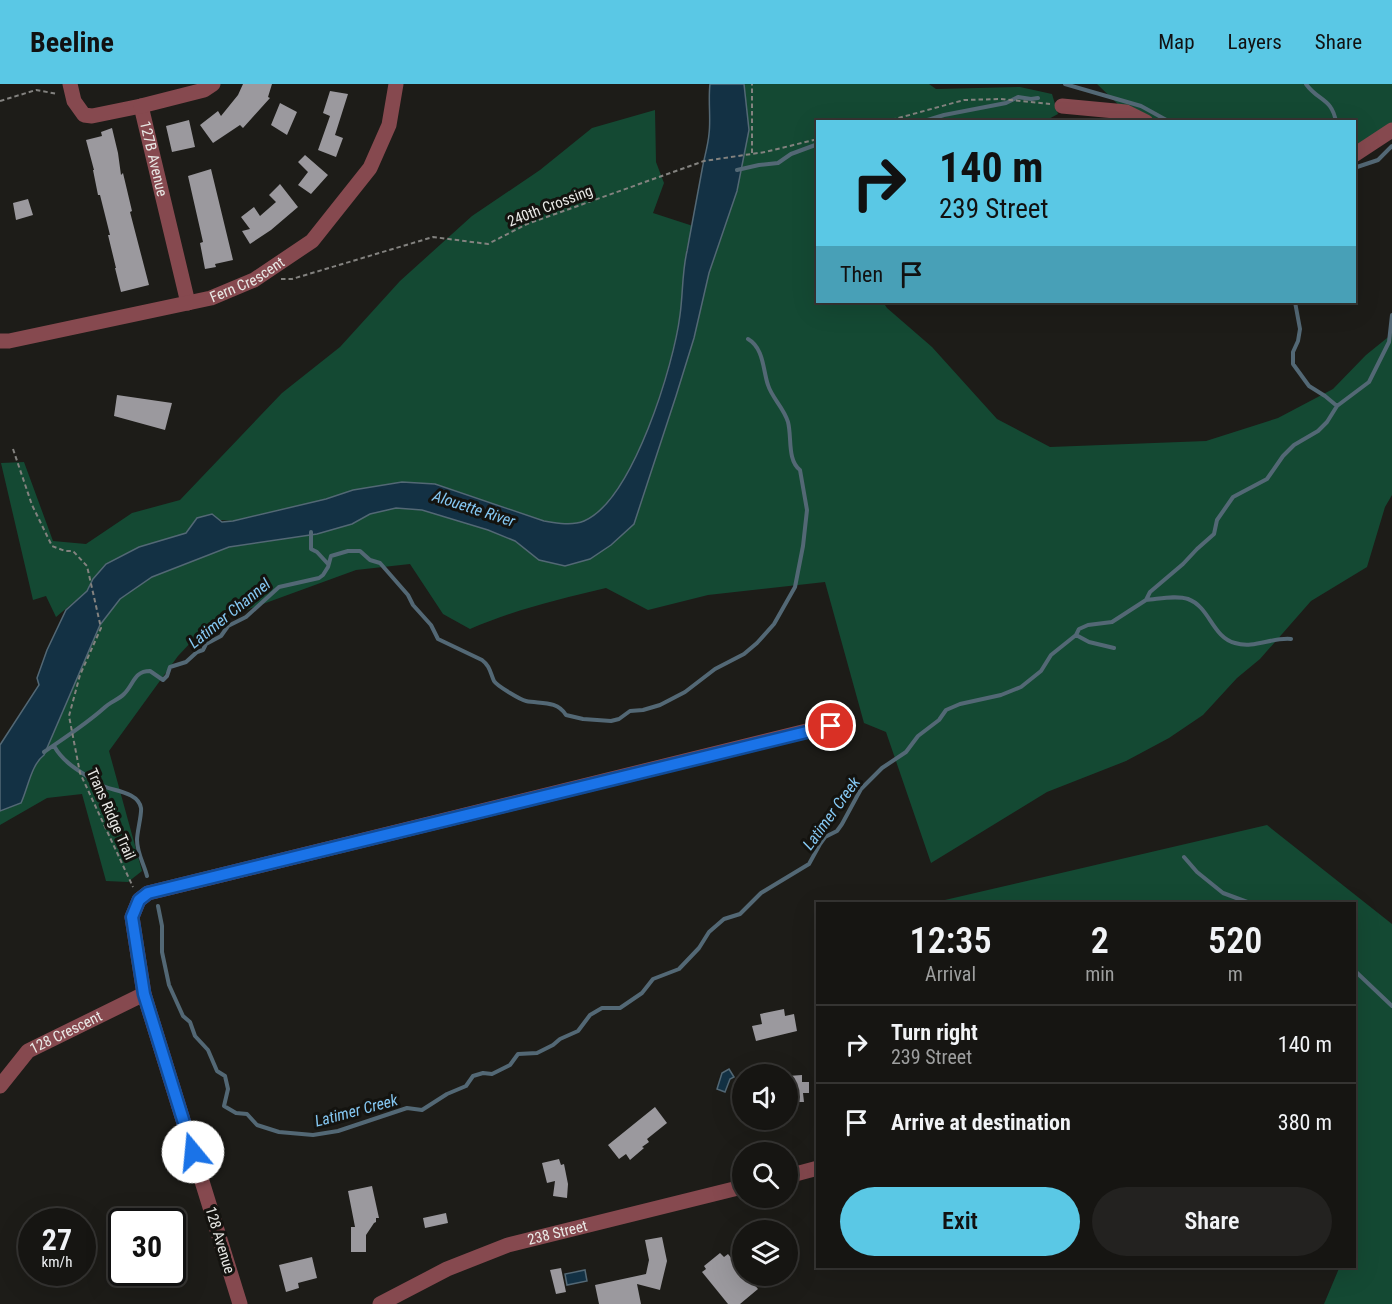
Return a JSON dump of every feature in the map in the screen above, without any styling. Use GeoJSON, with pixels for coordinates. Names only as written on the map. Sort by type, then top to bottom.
{"type":"FeatureCollection","features":[{"type":"Feature","properties":{"kind":"street"},"geometry":{"type":"LineString","coordinates":[[141,106],[204,90],[213,84]]}},
{"type":"Feature","properties":{"kind":"street","name":"Fern Crescent"},"geometry":{"type":"LineString","coordinates":[[0,341],[211,298],[254,280],[312,241],[370,168],[389,125],[396,84]]}},
{"type":"Feature","properties":{"kind":"street","name":"127B Avenue"},"geometry":{"type":"LineString","coordinates":[[71,90],[78,109],[84,115],[92,116],[141,106],[188,303]]}},
{"type":"Feature","properties":{"kind":"street"},"geometry":{"type":"LineString","coordinates":[[1062,106],[1126,112],[1142,120]]}},
{"type":"Feature","properties":{"kind":"street"},"geometry":{"type":"LineString","coordinates":[[1356,154],[1392,130]]}},
{"type":"Feature","properties":{"kind":"street"},"geometry":{"type":"LineString","coordinates":[[139,900],[148,893],[831,726]]}},
{"type":"Feature","properties":{"kind":"street","name":"128 Avenue"},"geometry":{"type":"LineString","coordinates":[[139,900],[132,917],[144,994],[240,1304]]}},
{"type":"Feature","properties":{"kind":"street","name":"128 Crescent"},"geometry":{"type":"LineString","coordinates":[[0,1086],[28,1051],[144,994]]}},
{"type":"Feature","properties":{"kind":"street"},"geometry":{"type":"LineString","coordinates":[[798,1173],[816,1169]]}},
{"type":"Feature","properties":{"kind":"street","name":"238 Street"},"geometry":{"type":"LineString","coordinates":[[380,1304],[447,1269],[508,1245],[732,1189]]}},
{"type":"Feature","properties":{"kind":"path"},"geometry":{"type":"LineString","coordinates":[[752,84],[752,154]]}},
{"type":"Feature","properties":{"kind":"path"},"geometry":{"type":"LineString","coordinates":[[0,100],[36,90],[71,90]]}},
{"type":"Feature","properties":{"kind":"path"},"geometry":{"type":"LineString","coordinates":[[891,120],[964,100],[1000,99],[1062,106]]}},
{"type":"Feature","properties":{"kind":"path","name":"240th Crossing"},"geometry":{"type":"LineString","coordinates":[[254,280],[292,279],[433,237],[488,244],[527,224],[697,163],[752,154],[816,138]]}},
{"type":"Feature","properties":{"kind":"path","name":"Trans Ridge Trail"},"geometry":{"type":"LineString","coordinates":[[13,449],[32,505],[52,546],[65,551],[74,551],[87,566],[101,627],[80,675],[69,716],[80,773],[139,900]]}},
{"type":"Feature","properties":{"kind":"green space"},"geometry":{"type":"Polygon","coordinates":[[[744,84],[929,84],[936,89],[1020,87],[1052,94],[1058,114],[1047,120],[816,120],[816,303],[884,303],[932,347],[997,419],[1050,447],[1206,441],[1278,418],[1333,389],[1366,355],[1392,334],[1392,495],[1385,507],[1367,567],[1311,601],[1260,659],[1237,678],[1203,715],[1169,738],[1126,761],[1047,792],[931,863],[886,732],[864,723],[825,582],[708,595],[648,610],[606,588],[520,611],[470,629],[443,614],[410,564],[356,570],[208,624],[178,656],[109,751],[142,871],[128,882],[106,881],[82,794],[47,798],[0,825],[0,811],[21,803],[33,771],[44,755],[100,625],[120,599],[152,577],[229,547],[317,534],[352,524],[370,514],[396,508],[422,510],[488,530],[515,541],[539,560],[611,545],[634,524],[694,338],[709,273],[737,191],[749,130],[744,84]]]}},
{"type":"Feature","properties":{"kind":"green space"},"geometry":{"type":"Polygon","coordinates":[[[1097,84],[1392,84],[1392,130],[1356,152],[1356,120],[1144,120],[1126,112],[1097,84]]]}},
{"type":"Feature","properties":{"kind":"green space"},"geometry":{"type":"Polygon","coordinates":[[[655,110],[656,162],[664,183],[653,213],[693,226],[686,253],[680,317],[659,398],[634,460],[619,487],[602,508],[584,521],[564,524],[544,521],[435,484],[353,490],[326,499],[233,521],[197,518],[186,533],[139,547],[93,579],[87,591],[56,617],[46,596],[33,600],[1,463],[24,462],[53,541],[86,544],[132,513],[180,500],[282,393],[340,347],[400,281],[472,216],[540,170],[592,128],[655,110]]]}},
{"type":"Feature","properties":{"kind":"green space"},"geometry":{"type":"Polygon","coordinates":[[[1267,825],[1392,924],[1392,1304],[1324,1304],[1339,1268],[1356,1268],[1356,902],[936,902],[1267,825]]]}},
{"type":"Feature","properties":{"kind":"water","name":"Alouette River"},"geometry":{"type":"Polygon","coordinates":[[[710,84],[744,84],[749,130],[737,191],[709,273],[694,338],[634,524],[611,545],[590,559],[565,566],[539,560],[515,541],[488,530],[422,510],[396,508],[370,514],[352,524],[317,534],[229,547],[152,577],[120,599],[100,625],[44,755],[33,771],[21,803],[0,811],[0,745],[39,685],[37,678],[47,650],[66,610],[87,591],[93,579],[106,564],[139,547],[186,533],[197,518],[212,514],[222,522],[233,521],[326,499],[353,490],[402,482],[435,484],[554,523],[579,523],[602,508],[619,487],[634,460],[660,396],[669,365],[680,315],[685,259],[708,138],[710,84]]]}},
{"type":"Feature","properties":{"kind":"water"},"geometry":{"type":"Polygon","coordinates":[[[729,1069],[732,1074],[725,1092],[717,1089],[722,1073],[729,1069]]]}},
{"type":"Feature","properties":{"kind":"water"},"geometry":{"type":"Polygon","coordinates":[[[585,1270],[587,1281],[567,1285],[565,1274],[585,1270]]]}},
{"type":"Feature","properties":{"kind":"building"},"geometry":{"type":"Polygon","coordinates":[[[243,84],[272,84],[268,97],[270,98],[243,128],[240,125],[213,143],[200,125],[218,111],[221,116],[238,95],[243,84]]]}},
{"type":"Feature","properties":{"kind":"building"},"geometry":{"type":"Polygon","coordinates":[[[330,91],[348,94],[335,135],[343,138],[336,157],[318,150],[330,116],[323,113],[330,91]]]}},
{"type":"Feature","properties":{"kind":"building"},"geometry":{"type":"Polygon","coordinates":[[[280,103],[297,112],[287,135],[271,125],[280,103]]]}},
{"type":"Feature","properties":{"kind":"building"},"geometry":{"type":"Polygon","coordinates":[[[189,120],[195,147],[172,152],[166,126],[189,120]]]}},
{"type":"Feature","properties":{"kind":"building"},"geometry":{"type":"Polygon","coordinates":[[[112,128],[121,175],[123,173],[132,211],[130,212],[149,285],[121,292],[108,235],[110,235],[100,195],[98,195],[86,140],[102,136],[101,132],[112,128]]]}},
{"type":"Feature","properties":{"kind":"building"},"geometry":{"type":"Polygon","coordinates":[[[305,155],[328,175],[311,194],[298,185],[308,172],[298,162],[305,155]]]}},
{"type":"Feature","properties":{"kind":"building"},"geometry":{"type":"Polygon","coordinates":[[[211,169],[233,260],[205,269],[200,243],[203,242],[188,176],[211,169]]]}},
{"type":"Feature","properties":{"kind":"building"},"geometry":{"type":"Polygon","coordinates":[[[280,184],[298,207],[250,244],[242,231],[250,229],[241,217],[254,207],[260,216],[276,202],[269,195],[280,184]]]}},
{"type":"Feature","properties":{"kind":"building"},"geometry":{"type":"Polygon","coordinates":[[[28,199],[33,215],[16,220],[13,203],[28,199]]]}},
{"type":"Feature","properties":{"kind":"building"},"geometry":{"type":"Polygon","coordinates":[[[117,395],[172,403],[165,430],[114,416],[117,395]]]}},
{"type":"Feature","properties":{"kind":"building"},"geometry":{"type":"Polygon","coordinates":[[[784,1009],[785,1016],[794,1014],[797,1031],[756,1041],[752,1026],[762,1024],[760,1014],[784,1009]]]}},
{"type":"Feature","properties":{"kind":"building"},"geometry":{"type":"Polygon","coordinates":[[[798,1075],[802,1075],[802,1082],[809,1082],[809,1093],[803,1093],[804,1102],[798,1102],[798,1075]]]}},
{"type":"Feature","properties":{"kind":"building"},"geometry":{"type":"Polygon","coordinates":[[[655,1107],[667,1123],[647,1139],[649,1142],[630,1160],[626,1154],[619,1159],[608,1145],[655,1107]]]}},
{"type":"Feature","properties":{"kind":"building"},"geometry":{"type":"Polygon","coordinates":[[[559,1159],[561,1165],[564,1164],[568,1184],[567,1198],[553,1196],[555,1181],[547,1183],[542,1163],[559,1159]]]}},
{"type":"Feature","properties":{"kind":"building"},"geometry":{"type":"Polygon","coordinates":[[[372,1186],[379,1218],[376,1218],[376,1222],[366,1235],[366,1252],[351,1252],[351,1227],[355,1227],[348,1191],[372,1186]]]}},
{"type":"Feature","properties":{"kind":"building"},"geometry":{"type":"Polygon","coordinates":[[[446,1213],[448,1223],[425,1228],[423,1218],[446,1213]]]}},
{"type":"Feature","properties":{"kind":"building"},"geometry":{"type":"Polygon","coordinates":[[[662,1237],[667,1261],[660,1290],[637,1284],[641,1304],[599,1304],[595,1285],[646,1274],[649,1260],[645,1240],[662,1237]]]}},
{"type":"Feature","properties":{"kind":"building"},"geometry":{"type":"Polygon","coordinates":[[[720,1253],[724,1257],[728,1254],[732,1259],[732,1286],[755,1286],[758,1289],[740,1304],[728,1304],[702,1272],[706,1269],[704,1266],[720,1253]]]}},
{"type":"Feature","properties":{"kind":"building"},"geometry":{"type":"Polygon","coordinates":[[[312,1257],[317,1278],[298,1283],[299,1288],[286,1292],[279,1265],[312,1257]]]}},
{"type":"Feature","properties":{"kind":"building"},"geometry":{"type":"Polygon","coordinates":[[[561,1268],[566,1292],[556,1294],[550,1270],[561,1268]]]}},
{"type":"Feature","properties":{"kind":"waterway","name":"Latimer Creek"},"geometry":{"type":"LineString","coordinates":[[1065,84],[1141,106],[1166,120]]}},
{"type":"Feature","properties":{"kind":"waterway","name":"Latimer Creek"},"geometry":{"type":"LineString","coordinates":[[1306,84],[1328,104],[1336,120]]}},
{"type":"Feature","properties":{"kind":"waterway","name":"Latimer Creek"},"geometry":{"type":"LineString","coordinates":[[928,120],[1006,103],[1018,97],[1038,98]]}},
{"type":"Feature","properties":{"kind":"waterway","name":"Latimer Creek"},"geometry":{"type":"LineString","coordinates":[[737,170],[778,163],[791,154],[816,145]]}},
{"type":"Feature","properties":{"kind":"waterway","name":"Latimer Creek"},"geometry":{"type":"LineString","coordinates":[[1356,167],[1378,160],[1392,146]]}},
{"type":"Feature","properties":{"kind":"waterway","name":"Latimer Creek"},"geometry":{"type":"LineString","coordinates":[[1295,303],[1300,329],[1293,352],[1293,364],[1309,386],[1337,406]]}},
{"type":"Feature","properties":{"kind":"waterway","name":"Latimer Creek"},"geometry":{"type":"LineString","coordinates":[[158,906],[162,926],[162,952],[169,985],[183,1016],[190,1022],[195,1036],[208,1050],[217,1071],[225,1076],[228,1089],[224,1106],[236,1113],[247,1114],[257,1125],[279,1132],[313,1135],[338,1131],[407,1108],[422,1110],[447,1094],[466,1086],[473,1076],[483,1073],[492,1074],[510,1065],[518,1054],[537,1053],[553,1045],[560,1039],[578,1031],[590,1015],[602,1008],[620,1008],[642,993],[653,979],[679,969],[699,948],[709,932],[724,919],[740,914],[761,893],[809,864],[825,837],[837,831],[842,824],[861,789],[882,768],[906,752],[918,736],[939,720],[946,710],[1021,687],[1041,671],[1051,655],[1076,635],[1079,629],[1088,625],[1112,622],[1146,600],[1150,592],[1214,534],[1217,520],[1233,497],[1267,479],[1294,445],[1318,431],[1337,406],[1369,382],[1389,342],[1392,315]]}},
{"type":"Feature","properties":{"kind":"waterway","name":"Latimer Channel"},"geometry":{"type":"LineString","coordinates":[[44,752],[122,696],[141,673],[150,671],[163,680],[170,667],[186,662],[197,652],[203,650],[206,644],[221,636],[228,626],[246,617],[279,587],[319,578],[328,567],[331,556],[348,551],[360,551],[370,560],[380,563],[431,625],[438,639],[482,660],[496,683],[523,700],[548,703],[558,707],[566,715],[611,721],[619,719],[630,711],[660,705],[685,692],[715,669],[744,654],[774,624],[795,587],[803,546],[807,510],[800,470],[793,460],[788,422],[770,390],[760,354],[748,339]]}},
{"type":"Feature","properties":{"kind":"waterway","name":"Latimer Channel"},"geometry":{"type":"LineString","coordinates":[[311,532],[311,549],[328,564]]}},
{"type":"Feature","properties":{"kind":"waterway"},"geometry":{"type":"LineString","coordinates":[[1146,600],[1173,597],[1188,599],[1201,608],[1221,635],[1235,643],[1249,645],[1291,639]]}},
{"type":"Feature","properties":{"kind":"waterway","name":"Latimer Creek"},"geometry":{"type":"LineString","coordinates":[[1076,635],[1089,642],[1114,648]]}},
{"type":"Feature","properties":{"kind":"waterway","name":"Latimer Creek"},"geometry":{"type":"LineString","coordinates":[[54,746],[58,753],[80,772],[103,786],[129,794],[139,802],[141,811],[137,845],[147,876]]}},
{"type":"Feature","properties":{"kind":"waterway"},"geometry":{"type":"LineString","coordinates":[[1184,857],[1197,872],[1223,893],[1247,902]]}},
{"type":"Feature","properties":{"kind":"waterway"},"geometry":{"type":"LineString","coordinates":[[1356,972],[1392,1006]]}},
{"type":"Feature","properties":{"kind":"route"},"geometry":{"type":"LineString","coordinates":[[193,1152],[144,994],[132,917],[139,900],[148,893],[831,726]]}}]}
